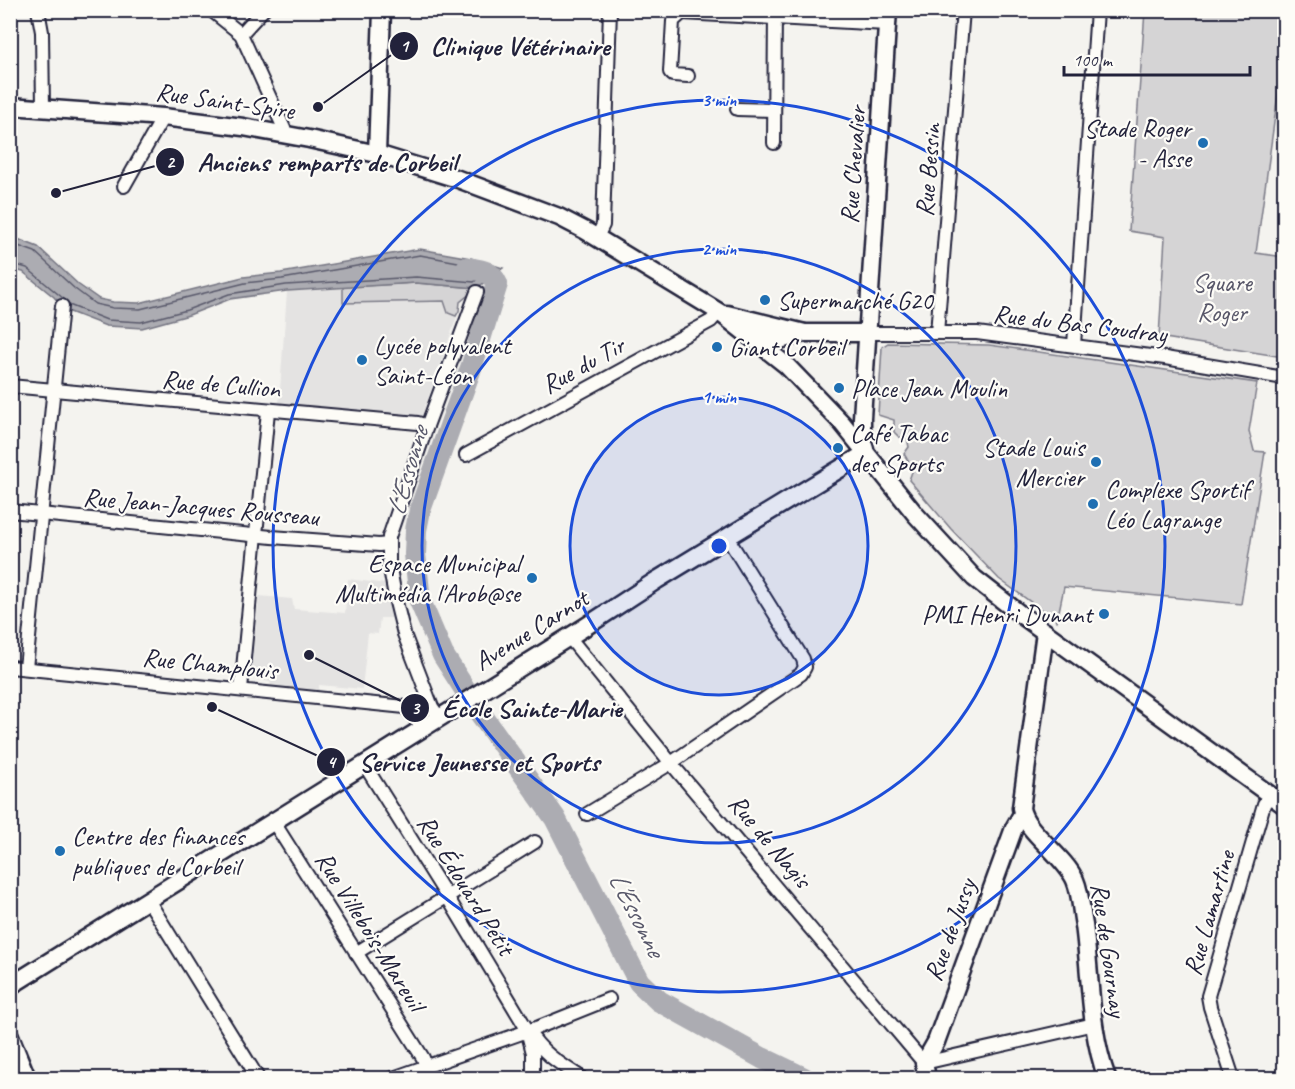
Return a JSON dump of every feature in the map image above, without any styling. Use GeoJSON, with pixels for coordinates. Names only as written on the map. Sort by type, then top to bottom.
{"type":"FeatureCollection","features":[{"type":"Feature","properties":{"kind":"street"},"geometry":{"type":"LineString","coordinates":[[38,10],[42,32],[43,108]]}},
{"type":"Feature","properties":{"kind":"street"},"geometry":{"type":"LineString","coordinates":[[211,10],[240,34],[287,135]]}},
{"type":"Feature","properties":{"kind":"street"},"geometry":{"type":"LineString","coordinates":[[240,34],[262,10]]}},
{"type":"Feature","properties":{"kind":"street"},"geometry":{"type":"LineString","coordinates":[[377,154],[382,10]]}},
{"type":"Feature","properties":{"kind":"street"},"geometry":{"type":"LineString","coordinates":[[597,237],[603,225],[610,10]]}},
{"type":"Feature","properties":{"kind":"street","name":"Rue Bessin"},"geometry":{"type":"LineString","coordinates":[[937,333],[963,10]]}},
{"type":"Feature","properties":{"kind":"street"},"geometry":{"type":"LineString","coordinates":[[1074,345],[1097,10]]}},
{"type":"Feature","properties":{"kind":"street"},"geometry":{"type":"LineString","coordinates":[[688,76],[673,75],[670,72],[673,21],[682,13],[888,17]]}},
{"type":"Feature","properties":{"kind":"street"},"geometry":{"type":"LineString","coordinates":[[774,143],[775,14]]}},
{"type":"Feature","properties":{"kind":"street","name":"Rue Chevalier"},"geometry":{"type":"LineString","coordinates":[[866,453],[862,440],[862,426],[888,17]]}},
{"type":"Feature","properties":{"kind":"street","name":"Rue Saint-Spire"},"geometry":{"type":"LineString","coordinates":[[10,106],[163,117],[243,127],[377,154],[509,197],[560,217],[597,237],[719,312],[786,365],[842,423],[916,515],[974,578],[1044,632],[1278,800]]}},
{"type":"Feature","properties":{"kind":"street"},"geometry":{"type":"LineString","coordinates":[[737,109],[773,111]]}},
{"type":"Feature","properties":{"kind":"street"},"geometry":{"type":"LineString","coordinates":[[124,186],[163,117]]}},
{"type":"Feature","properties":{"kind":"street"},"geometry":{"type":"LineString","coordinates":[[441,711],[404,634],[389,563],[388,544],[391,528],[427,426],[477,292]]}},
{"type":"Feature","properties":{"kind":"street"},"geometry":{"type":"LineString","coordinates":[[26,668],[62,306]]}},
{"type":"Feature","properties":{"kind":"street","name":"Rue Saint-Spire"},"geometry":{"type":"LineString","coordinates":[[719,312],[805,333],[868,328]]}},
{"type":"Feature","properties":{"kind":"street","name":"Rue du Tir"},"geometry":{"type":"LineString","coordinates":[[466,455],[711,321],[719,312]]}},
{"type":"Feature","properties":{"kind":"street","name":"Rue du Bas Coudray"},"geometry":{"type":"LineString","coordinates":[[868,328],[937,333],[977,333],[1165,358],[1284,378]]}},
{"type":"Feature","properties":{"kind":"street"},"geometry":{"type":"LineString","coordinates":[[742,329],[759,336],[780,340]]}},
{"type":"Feature","properties":{"kind":"street"},"geometry":{"type":"LineString","coordinates":[[786,365],[777,333],[805,333]]}},
{"type":"Feature","properties":{"kind":"street","name":"Rue de Cullion"},"geometry":{"type":"LineString","coordinates":[[10,386],[418,423],[427,426]]}},
{"type":"Feature","properties":{"kind":"street"},"geometry":{"type":"LineString","coordinates":[[241,689],[268,411]]}},
{"type":"Feature","properties":{"kind":"street"},"geometry":{"type":"LineString","coordinates":[[842,423],[852,427],[862,426]]}},
{"type":"Feature","properties":{"kind":"street","name":"Avenue Carnot"},"geometry":{"type":"LineString","coordinates":[[10,986],[423,727],[441,711],[485,688],[866,453]]}},
{"type":"Feature","properties":{"kind":"street","name":"Rue Jean-Jacques Rousseau"},"geometry":{"type":"LineString","coordinates":[[10,511],[256,536],[388,544]]}},
{"type":"Feature","properties":{"kind":"street"},"geometry":{"type":"LineString","coordinates":[[587,814],[670,763],[801,674],[805,667],[803,659],[727,537]]}},
{"type":"Feature","properties":{"kind":"street"},"geometry":{"type":"LineString","coordinates":[[1022,814],[1023,789],[1044,632]]}},
{"type":"Feature","properties":{"kind":"street","name":"Rue de Nagis"},"geometry":{"type":"LineString","coordinates":[[569,637],[670,763],[926,1071]]}},
{"type":"Feature","properties":{"kind":"street","name":"Rue Champlouis"},"geometry":{"type":"LineString","coordinates":[[10,667],[441,711]]}},
{"type":"Feature","properties":{"kind":"street"},"geometry":{"type":"LineString","coordinates":[[405,707],[423,727]]}},
{"type":"Feature","properties":{"kind":"street","name":"Rue Édouard Petit"},"geometry":{"type":"LineString","coordinates":[[364,764],[528,1031],[548,1056],[582,1078]]}},
{"type":"Feature","properties":{"kind":"street","name":"Rue Lamartine"},"geometry":{"type":"LineString","coordinates":[[1233,1078],[1210,1007],[1209,996],[1264,804],[1278,800]]}},
{"type":"Feature","properties":{"kind":"street","name":"Rue de Gournay"},"geometry":{"type":"LineString","coordinates":[[1022,814],[1070,871],[1077,885],[1088,954],[1097,1047],[1107,1078]]}},
{"type":"Feature","properties":{"kind":"street","name":"Rue de Jussy"},"geometry":{"type":"LineString","coordinates":[[926,1071],[1014,828],[1022,814]]}},
{"type":"Feature","properties":{"kind":"street","name":"Rue Villebois-Mareuil"},"geometry":{"type":"LineString","coordinates":[[273,821],[423,1058],[426,1067]]}},
{"type":"Feature","properties":{"kind":"street"},"geometry":{"type":"LineString","coordinates":[[356,953],[535,842]]}},
{"type":"Feature","properties":{"kind":"street"},"geometry":{"type":"LineString","coordinates":[[148,900],[258,1078]]}},
{"type":"Feature","properties":{"kind":"street"},"geometry":{"type":"LineString","coordinates":[[393,1078],[528,1031],[609,999]]}},
{"type":"Feature","properties":{"kind":"street"},"geometry":{"type":"LineString","coordinates":[[926,1071],[1094,1024]]}},
{"type":"Feature","properties":{"kind":"street"},"geometry":{"type":"LineString","coordinates":[[528,1031],[533,1078]]}},
{"type":"Feature","properties":{"kind":"street"},"geometry":{"type":"LineString","coordinates":[[10,1036],[27,1078]]}},
{"type":"Feature","properties":{"kind":"shaded area","name":"Lycée polyvalent Saint-Léon"},"geometry":{"type":"Polygon","coordinates":[[[416,283],[477,288],[460,302],[459,311],[422,415],[419,417],[279,404],[287,291],[416,283]]]}},
{"type":"Feature","properties":{"kind":"shaded area"},"geometry":{"type":"Polygon","coordinates":[[[348,579],[386,584],[394,618],[380,618],[378,634],[368,633],[362,689],[319,685],[319,691],[271,686],[270,682],[250,676],[259,596],[292,599],[294,609],[345,613],[348,579]]]}},
{"type":"Feature","properties":{"kind":"green space","name":"Stade Roger - Asse"},"geometry":{"type":"Polygon","coordinates":[[[1145,11],[1284,11],[1284,50],[1256,253],[1284,257],[1284,357],[1159,337],[1165,237],[1129,231],[1145,11]]]}},
{"type":"Feature","properties":{"kind":"green space"},"geometry":{"type":"Polygon","coordinates":[[[416,283],[477,288],[460,302],[456,316],[448,313],[444,301],[343,303],[343,287],[416,283]]]}},
{"type":"Feature","properties":{"kind":"green space","name":"Complexe Sportif Léo Lagrange"},"geometry":{"type":"Polygon","coordinates":[[[888,343],[989,345],[1257,383],[1249,431],[1254,451],[1265,452],[1241,604],[1064,587],[1057,621],[999,579],[951,529],[909,480],[913,469],[904,454],[909,447],[907,438],[899,437],[894,432],[894,420],[878,415],[882,347],[888,343]]]}},
{"type":"Feature","properties":{"kind":"water"},"geometry":{"type":"Polygon","coordinates":[[[10,236],[38,247],[79,285],[99,299],[113,302],[139,303],[243,277],[281,273],[420,249],[471,258],[503,268],[477,288],[416,283],[287,291],[230,299],[189,315],[142,328],[106,326],[65,310],[54,297],[23,272],[11,269],[10,236]]]}},
{"type":"Feature","properties":{"kind":"waterway","name":"L'Essonne"},"geometry":{"type":"LineString","coordinates":[[467,268],[488,273],[497,284],[472,365],[420,510],[415,554],[420,601],[443,655],[480,713],[555,818],[639,982],[659,1001],[762,1058],[804,1078]]}},
{"type":"Feature","properties":{"kind":"place","name":"Clinique Vétérinaire"},"geometry":{"type":"Point","coordinates":[318,107]}},
{"type":"Feature","properties":{"kind":"place","name":"Stade Roger - Asse"},"geometry":{"type":"Point","coordinates":[1203,143]}},
{"type":"Feature","properties":{"kind":"place","name":"Anciens remparts de Corbeil"},"geometry":{"type":"Point","coordinates":[56,193]}},
{"type":"Feature","properties":{"kind":"place","name":"Supermarché G20"},"geometry":{"type":"Point","coordinates":[765,300]}},
{"type":"Feature","properties":{"kind":"place","name":"Giant Corbeil"},"geometry":{"type":"Point","coordinates":[717,347]}},
{"type":"Feature","properties":{"kind":"place","name":"Lycée polyvalent Saint-Léon"},"geometry":{"type":"Point","coordinates":[362,360]}},
{"type":"Feature","properties":{"kind":"place","name":"Place Jean Moulin"},"geometry":{"type":"Point","coordinates":[839,388]}},
{"type":"Feature","properties":{"kind":"place","name":"Café Tabac des Sports"},"geometry":{"type":"Point","coordinates":[838,448]}},
{"type":"Feature","properties":{"kind":"place","name":"Stade Louis Mercier"},"geometry":{"type":"Point","coordinates":[1096,462]}},
{"type":"Feature","properties":{"kind":"place","name":"Complexe Sportif Léo Lagrange"},"geometry":{"type":"Point","coordinates":[1093,504]}},
{"type":"Feature","properties":{"kind":"place","name":"Espace Municipal Multimédia l'Arob@se"},"geometry":{"type":"Point","coordinates":[532,578]}},
{"type":"Feature","properties":{"kind":"place","name":"PMI Henri Dunant"},"geometry":{"type":"Point","coordinates":[1104,614]}},
{"type":"Feature","properties":{"kind":"place","name":"École Sainte-Marie"},"geometry":{"type":"Point","coordinates":[309,655]}},
{"type":"Feature","properties":{"kind":"place","name":"Service Jeunesse et Sports"},"geometry":{"type":"Point","coordinates":[212,707]}},
{"type":"Feature","properties":{"kind":"place","name":"Centre des finances publiques de Corbeil"},"geometry":{"type":"Point","coordinates":[60,851]}},
{"type":"Feature","properties":{"kind":"park label","name":"Square Roger"},"geometry":{"type":"Point","coordinates":[1222,297]}}]}
